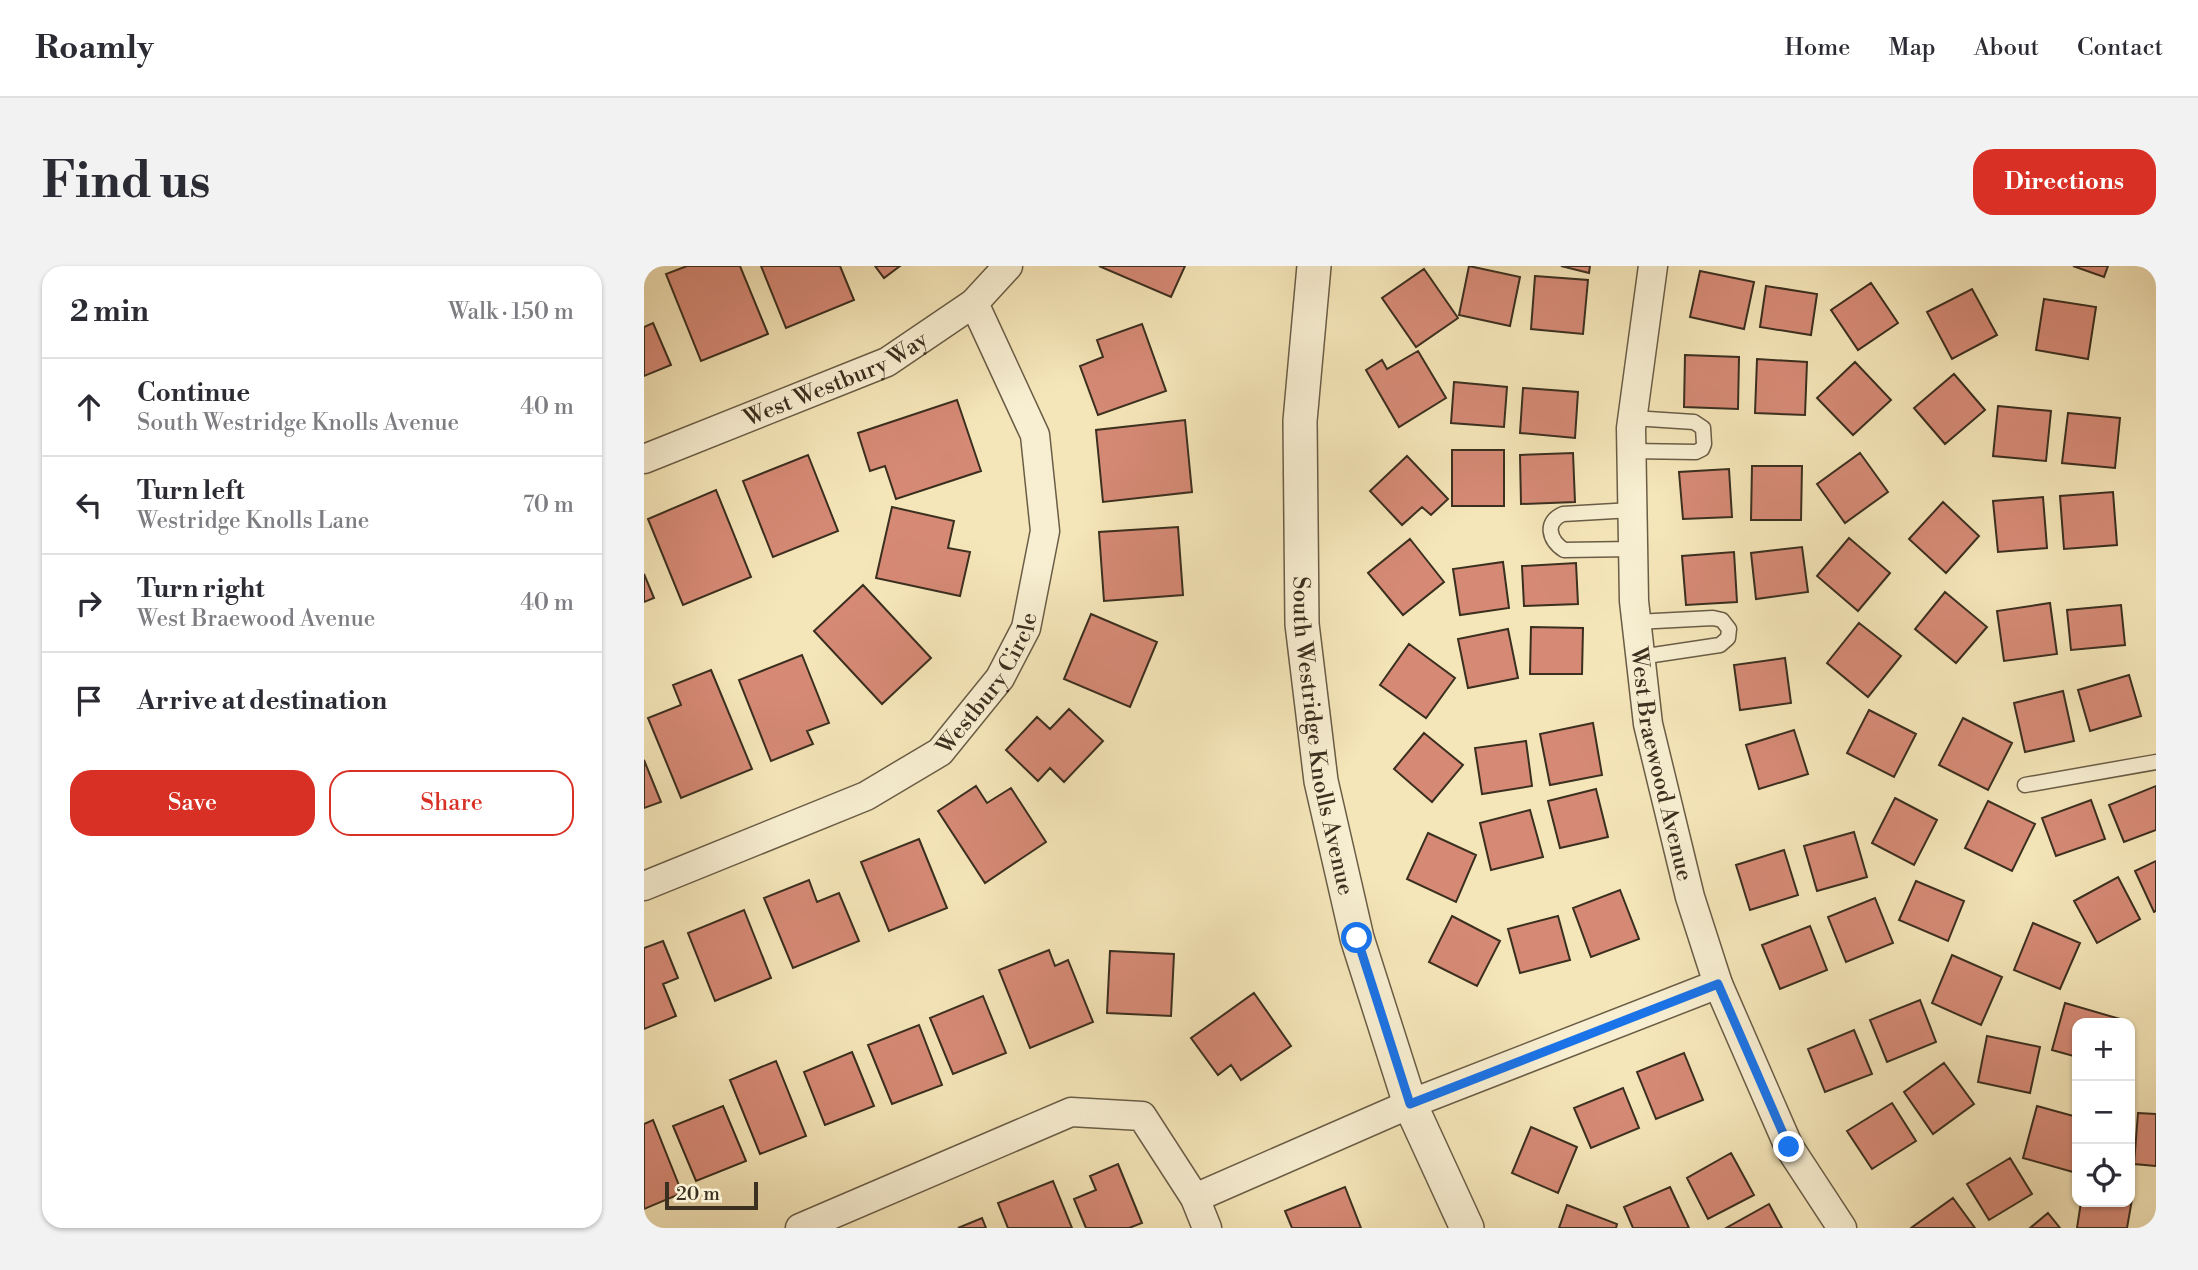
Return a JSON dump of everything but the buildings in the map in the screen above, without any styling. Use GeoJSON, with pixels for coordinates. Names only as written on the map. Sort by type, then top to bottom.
{"type":"FeatureCollection","features":[{"type":"Feature","properties":{"kind":"street","name":"West Westbury Way"},"geometry":{"type":"LineString","coordinates":[[644,458],[887,362],[974,303],[1008,266]]}},
{"type":"Feature","properties":{"kind":"street","name":"South Westridge Knolls Avenue"},"geometry":{"type":"LineString","coordinates":[[1314,266],[1300,421],[1304,637],[1321,781],[1357,938],[1410,1104],[1467,1228]]}},
{"type":"Feature","properties":{"kind":"street","name":"West Braewood Avenue"},"geometry":{"type":"LineString","coordinates":[[1653,266],[1633,418],[1632,451],[1636,622],[1648,724],[1690,897],[1718,984],[1789,1147],[1842,1228]]}},
{"type":"Feature","properties":{"kind":"street","name":"Westbury Circle"},"geometry":{"type":"LineString","coordinates":[[644,886],[866,796],[940,752],[1000,678],[1026,628],[1045,531],[1035,436],[974,303]]}},
{"type":"Feature","properties":{"kind":"street"},"geometry":{"type":"LineString","coordinates":[[1195,1198],[1410,1104],[1718,984]]}},
{"type":"Feature","properties":{"kind":"street"},"geometry":{"type":"LineString","coordinates":[[800,1228],[1071,1112],[1142,1116],[1195,1198],[1207,1228]]}},
{"type":"Feature","properties":{"kind":"lane"},"geometry":{"type":"LineString","coordinates":[[1632,451],[1696,452],[1702,449],[1704,444],[1703,428],[1694,422],[1633,418]]}},
{"type":"Feature","properties":{"kind":"lane"},"geometry":{"type":"LineString","coordinates":[[1632,510],[1563,514],[1555,517],[1552,522],[1551,536],[1555,544],[1564,550],[1633,549]]}},
{"type":"Feature","properties":{"kind":"lane"},"geometry":{"type":"LineString","coordinates":[[1636,622],[1713,618],[1722,620],[1729,629],[1728,638],[1720,645],[1640,657]]}},
{"type":"Feature","properties":{"kind":"lane"},"geometry":{"type":"LineString","coordinates":[[2025,785],[2156,762]]}},
{"type":"Feature","properties":{"kind":"route"},"geometry":{"type":"LineString","coordinates":[[1357,938],[1410,1104],[1718,984],[1789,1147]]}}]}
